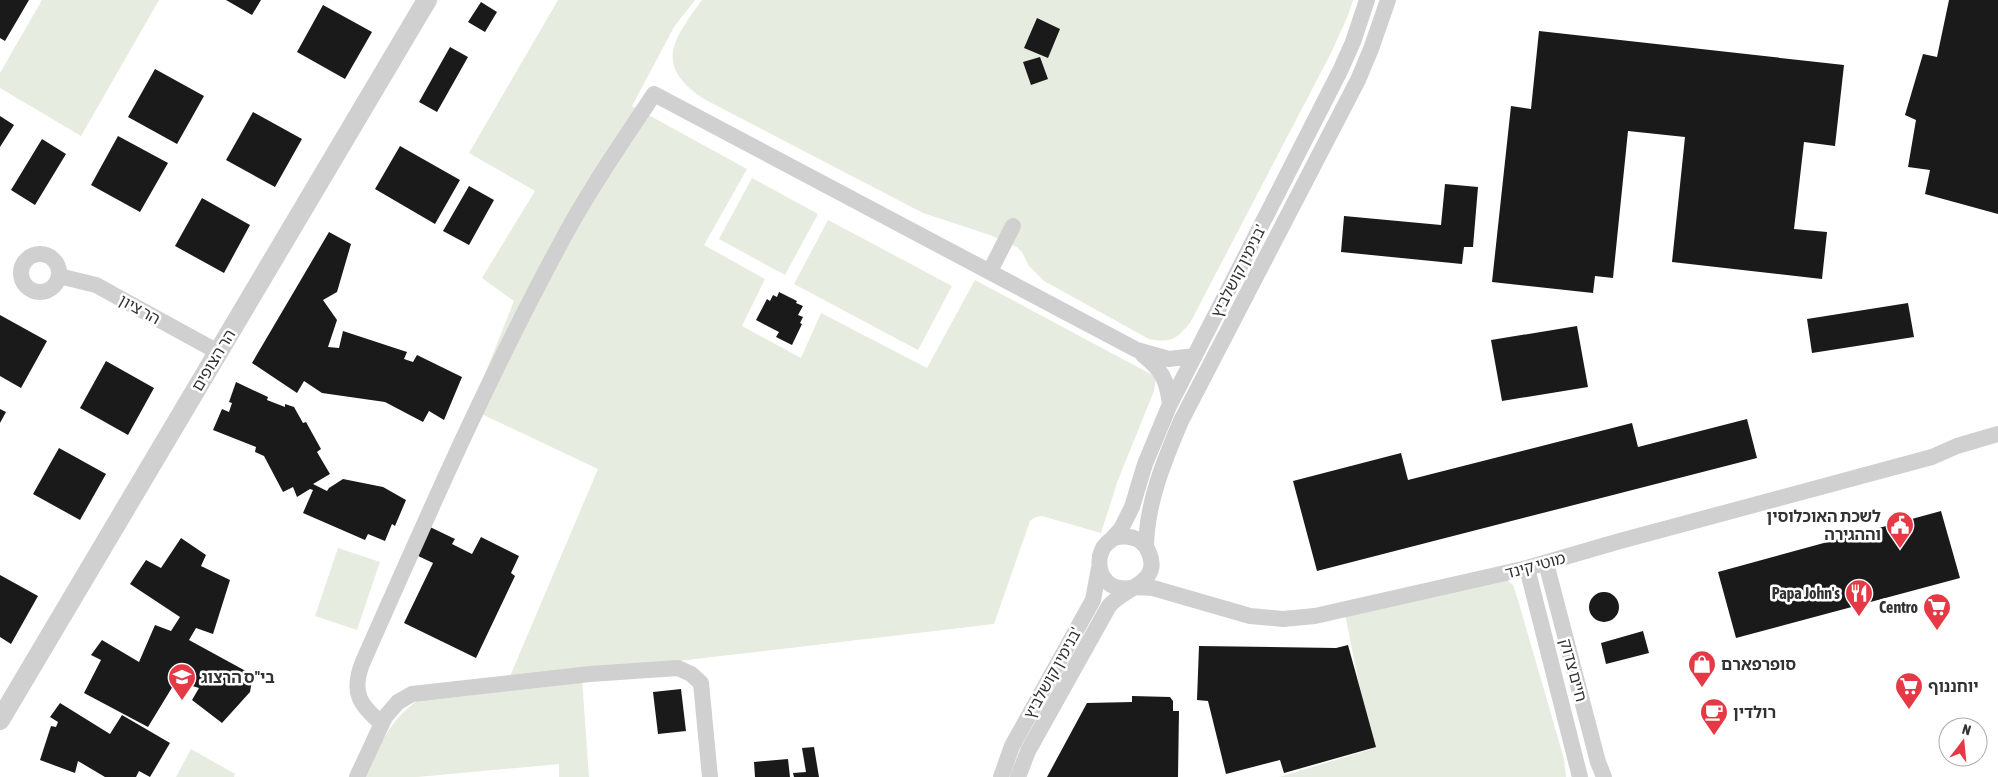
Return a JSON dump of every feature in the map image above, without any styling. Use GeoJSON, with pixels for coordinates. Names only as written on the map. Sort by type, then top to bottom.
{"type":"FeatureCollection","features":[{"type":"Feature","properties":{"kind":"street","name":"הר הצופים"},"geometry":{"type":"LineString","coordinates":[[0,720],[427,0]]}},
{"type":"Feature","properties":{"kind":"street","name":"בנימין קושלביץ'"},"geometry":{"type":"LineString","coordinates":[[1109,542],[1121,529],[1132,507],[1146,464],[1170,404],[1340,71],[1353,42],[1367,0]]}},
{"type":"Feature","properties":{"kind":"street","name":"בנימין קושלביץ'"},"geometry":{"type":"LineString","coordinates":[[1146,546],[1149,520],[1163,463],[1182,421],[1358,80],[1372,49],[1388,0]]}},
{"type":"Feature","properties":{"kind":"street"},"geometry":{"type":"LineString","coordinates":[[382,724],[367,711],[357,690],[357,679],[362,664],[452,463],[535,290],[584,202],[654,94],[1138,350],[1154,363],[1166,381],[1170,404]]}},
{"type":"Feature","properties":{"kind":"street"},"geometry":{"type":"LineString","coordinates":[[990,271],[1013,226]]}},
{"type":"Feature","properties":{"kind":"street","name":"הר ציון"},"geometry":{"type":"LineString","coordinates":[[59,276],[96,285],[218,352]]}},
{"type":"Feature","properties":{"kind":"street"},"geometry":{"type":"LineString","coordinates":[[1138,350],[1169,359],[1195,356]]}},
{"type":"Feature","properties":{"kind":"street","name":"מוטי קינד"},"geometry":{"type":"LineString","coordinates":[[1133,587],[1153,588],[1244,614],[1272,618],[1289,618],[1346,610],[1528,568],[1932,457],[1998,434]]}},
{"type":"Feature","properties":{"kind":"street","name":"מוטי קינד"},"geometry":{"type":"LineString","coordinates":[[1932,457],[1945,457],[1998,446]]}},
{"type":"Feature","properties":{"kind":"street"},"geometry":{"type":"LineString","coordinates":[[1126,536],[1137,539],[1146,546],[1151,556],[1150,572],[1144,581],[1133,587],[1121,588],[1111,585],[1103,577],[1099,568],[1100,554],[1109,542],[1115,538],[1126,536]]}},
{"type":"Feature","properties":{"kind":"street","name":"חיים צדוק"},"geometry":{"type":"LineString","coordinates":[[1546,562],[1598,762],[1604,777]]}},
{"type":"Feature","properties":{"kind":"street","name":"בנימין קושלביץ'"},"geometry":{"type":"LineString","coordinates":[[1001,777],[1012,746],[1093,600],[1099,568]]}},
{"type":"Feature","properties":{"kind":"street","name":"חיים צדוק"},"geometry":{"type":"LineString","coordinates":[[1528,568],[1580,777]]}},
{"type":"Feature","properties":{"kind":"street","name":"בנימין קושלביץ'"},"geometry":{"type":"LineString","coordinates":[[1018,777],[1028,751],[1108,609],[1118,596],[1133,587]]}},
{"type":"Feature","properties":{"kind":"street"},"geometry":{"type":"LineString","coordinates":[[357,777],[386,717],[398,702],[412,694],[590,674],[678,668],[691,674],[700,683],[710,777]]}},
{"type":"Feature","properties":{"kind":"shaded area"},"geometry":{"type":"Polygon","coordinates":[[[42,0],[159,0],[81,136],[0,88],[0,73],[42,0]]]}},
{"type":"Feature","properties":{"kind":"shaded area"},"geometry":{"type":"Polygon","coordinates":[[[558,0],[695,0],[674,27],[632,106],[747,169],[704,245],[765,279],[742,326],[801,358],[821,313],[927,368],[975,280],[1156,377],[1154,391],[1118,480],[1101,533],[1042,516],[1030,521],[994,624],[508,681],[598,469],[471,409],[514,301],[482,278],[535,191],[469,153],[558,0]]]}},
{"type":"Feature","properties":{"kind":"shaded area"},"geometry":{"type":"Polygon","coordinates":[[[702,0],[1353,0],[1330,55],[1190,323],[1176,337],[1163,341],[1149,339],[1044,281],[1029,266],[1022,252],[1017,247],[990,235],[923,213],[704,99],[688,87],[678,75],[673,63],[676,40],[702,0]]]}},
{"type":"Feature","properties":{"kind":"shaded area"},"geometry":{"type":"Polygon","coordinates":[[[752,178],[818,214],[785,275],[719,239],[752,178]]]}},
{"type":"Feature","properties":{"kind":"shaded area"},"geometry":{"type":"Polygon","coordinates":[[[828,220],[952,286],[918,350],[794,284],[828,220]]]}},
{"type":"Feature","properties":{"kind":"shaded area"},"geometry":{"type":"Polygon","coordinates":[[[338,548],[380,562],[357,630],[315,616],[338,548]]]}},
{"type":"Feature","properties":{"kind":"shaded area"},"geometry":{"type":"Polygon","coordinates":[[[1506,579],[1513,585],[1518,600],[1564,759],[1566,777],[1279,777],[1372,749],[1345,614],[1506,579]]]}},
{"type":"Feature","properties":{"kind":"shaded area"},"geometry":{"type":"Polygon","coordinates":[[[582,679],[589,777],[559,777],[559,764],[417,777],[365,777],[386,734],[400,716],[419,699],[582,679]]]}},
{"type":"Feature","properties":{"kind":"shaded area"},"geometry":{"type":"Polygon","coordinates":[[[191,749],[235,774],[234,777],[176,777],[191,749]]]}},
{"type":"Feature","properties":{"kind":"building"},"geometry":{"type":"Polygon","coordinates":[[[0,0],[29,0],[5,41],[0,38],[0,0]]]}},
{"type":"Feature","properties":{"kind":"building"},"geometry":{"type":"Polygon","coordinates":[[[226,0],[261,0],[252,15],[226,0]]]}},
{"type":"Feature","properties":{"kind":"building"},"geometry":{"type":"Polygon","coordinates":[[[1949,0],[1998,0],[1998,214],[1925,194],[1930,170],[1908,167],[1916,120],[1905,115],[1923,54],[1937,57],[1949,0]]]}},
{"type":"Feature","properties":{"kind":"building"},"geometry":{"type":"Polygon","coordinates":[[[481,2],[497,12],[485,32],[468,22],[481,2]]]}},
{"type":"Feature","properties":{"kind":"building"},"geometry":{"type":"Polygon","coordinates":[[[323,5],[372,32],[345,79],[297,52],[323,5]]]}},
{"type":"Feature","properties":{"kind":"building"},"geometry":{"type":"Polygon","coordinates":[[[1037,18],[1060,29],[1048,58],[1024,48],[1037,18]]]}},
{"type":"Feature","properties":{"kind":"building"},"geometry":{"type":"Polygon","coordinates":[[[1539,31],[1844,65],[1835,146],[1804,142],[1794,229],[1827,232],[1822,279],[1672,262],[1685,137],[1628,131],[1613,278],[1595,276],[1593,293],[1492,282],[1511,106],[1531,109],[1539,31]]]}},
{"type":"Feature","properties":{"kind":"building"},"geometry":{"type":"Polygon","coordinates":[[[450,47],[468,57],[437,112],[419,102],[450,47]]]}},
{"type":"Feature","properties":{"kind":"building"},"geometry":{"type":"Polygon","coordinates":[[[1040,57],[1048,79],[1031,85],[1023,62],[1040,57]]]}},
{"type":"Feature","properties":{"kind":"building"},"geometry":{"type":"Polygon","coordinates":[[[155,69],[204,96],[177,144],[128,117],[155,69]]]}},
{"type":"Feature","properties":{"kind":"building"},"geometry":{"type":"Polygon","coordinates":[[[253,112],[302,139],[275,187],[226,160],[253,112]]]}},
{"type":"Feature","properties":{"kind":"building"},"geometry":{"type":"Polygon","coordinates":[[[0,116],[14,125],[0,147],[0,116]]]}},
{"type":"Feature","properties":{"kind":"building"},"geometry":{"type":"Polygon","coordinates":[[[118,136],[168,163],[140,212],[91,185],[118,136]]]}},
{"type":"Feature","properties":{"kind":"building"},"geometry":{"type":"Polygon","coordinates":[[[42,139],[66,154],[35,205],[11,190],[42,139]]]}},
{"type":"Feature","properties":{"kind":"building"},"geometry":{"type":"Polygon","coordinates":[[[400,146],[460,180],[435,224],[375,189],[400,146]]]}},
{"type":"Feature","properties":{"kind":"building"},"geometry":{"type":"Polygon","coordinates":[[[1445,184],[1478,187],[1473,247],[1464,247],[1462,264],[1341,252],[1344,216],[1441,225],[1445,184]]]}},
{"type":"Feature","properties":{"kind":"building"},"geometry":{"type":"Polygon","coordinates":[[[469,186],[494,200],[469,245],[443,231],[469,186]]]}},
{"type":"Feature","properties":{"kind":"building"},"geometry":{"type":"Polygon","coordinates":[[[202,198],[250,225],[224,273],[175,246],[202,198]]]}},
{"type":"Feature","properties":{"kind":"building"},"geometry":{"type":"Polygon","coordinates":[[[329,232],[351,244],[337,292],[323,300],[337,320],[328,347],[339,348],[343,331],[407,352],[404,359],[413,362],[417,355],[462,377],[444,420],[429,411],[423,422],[385,402],[322,393],[304,381],[297,393],[252,363],[329,232]]]}},
{"type":"Feature","properties":{"kind":"building"},"geometry":{"type":"Polygon","coordinates":[[[779,292],[803,306],[798,315],[803,317],[800,323],[802,324],[792,345],[776,337],[779,332],[756,320],[767,299],[770,301],[773,295],[777,297],[779,292]]]}},
{"type":"Feature","properties":{"kind":"building"},"geometry":{"type":"Polygon","coordinates":[[[1908,303],[1914,337],[1812,353],[1807,319],[1908,303]]]}},
{"type":"Feature","properties":{"kind":"building"},"geometry":{"type":"Polygon","coordinates":[[[0,315],[47,341],[21,388],[0,376],[0,315]]]}},
{"type":"Feature","properties":{"kind":"building"},"geometry":{"type":"Polygon","coordinates":[[[1577,326],[1588,387],[1502,401],[1491,340],[1577,326]]]}},
{"type":"Feature","properties":{"kind":"building"},"geometry":{"type":"Polygon","coordinates":[[[106,361],[154,388],[128,435],[80,408],[106,361]]]}},
{"type":"Feature","properties":{"kind":"building"},"geometry":{"type":"Polygon","coordinates":[[[236,382],[268,397],[267,400],[285,407],[285,404],[294,407],[303,423],[306,422],[321,449],[317,452],[330,474],[313,484],[327,491],[343,479],[383,487],[406,500],[395,526],[392,524],[385,541],[368,534],[365,540],[303,513],[313,490],[310,489],[297,497],[293,487],[283,492],[264,456],[255,452],[256,447],[213,430],[222,409],[229,412],[232,403],[229,402],[236,382]]]}},
{"type":"Feature","properties":{"kind":"building"},"geometry":{"type":"Polygon","coordinates":[[[0,409],[6,412],[0,423],[0,409]]]}},
{"type":"Feature","properties":{"kind":"building"},"geometry":{"type":"Polygon","coordinates":[[[1747,419],[1757,458],[1317,571],[1293,481],[1401,453],[1408,480],[1632,423],[1638,447],[1747,419]]]}},
{"type":"Feature","properties":{"kind":"building"},"geometry":{"type":"Polygon","coordinates":[[[59,448],[106,474],[80,520],[33,494],[59,448]]]}},
{"type":"Feature","properties":{"kind":"building"},"geometry":{"type":"Polygon","coordinates":[[[1941,511],[1960,578],[1736,638],[1718,572],[1941,511]]]}},
{"type":"Feature","properties":{"kind":"building"},"geometry":{"type":"Polygon","coordinates":[[[430,527],[455,539],[452,544],[472,554],[481,537],[519,556],[511,573],[515,576],[476,658],[404,623],[433,563],[416,555],[430,527]]]}},
{"type":"Feature","properties":{"kind":"building"},"geometry":{"type":"Polygon","coordinates":[[[181,538],[206,555],[201,566],[230,580],[213,634],[196,628],[189,640],[253,675],[250,692],[222,723],[192,700],[199,688],[176,681],[148,727],[84,693],[101,660],[91,655],[102,640],[139,662],[155,625],[171,631],[180,617],[130,584],[146,560],[161,568],[181,538]]]}},
{"type":"Feature","properties":{"kind":"building"},"geometry":{"type":"Polygon","coordinates":[[[0,575],[38,596],[11,644],[0,637],[0,575]]]}},
{"type":"Feature","properties":{"kind":"building"},"geometry":{"type":"Polygon","coordinates":[[[1604,592],[1615,596],[1619,607],[1615,618],[1604,622],[1593,618],[1589,607],[1593,596],[1604,592]]]}},
{"type":"Feature","properties":{"kind":"building"},"geometry":{"type":"Polygon","coordinates":[[[1643,631],[1649,653],[1606,664],[1601,643],[1643,631]]]}},
{"type":"Feature","properties":{"kind":"building"},"geometry":{"type":"Polygon","coordinates":[[[1348,645],[1376,747],[1284,773],[1280,760],[1226,774],[1208,701],[1197,700],[1199,646],[1336,648],[1348,645]]]}},
{"type":"Feature","properties":{"kind":"building"},"geometry":{"type":"Polygon","coordinates":[[[681,689],[686,731],[658,734],[653,692],[681,689]]]}},
{"type":"Feature","properties":{"kind":"building"},"geometry":{"type":"Polygon","coordinates":[[[1132,696],[1170,697],[1173,701],[1173,711],[1179,711],[1178,777],[1047,777],[1087,703],[1132,702],[1132,696]]]}},
{"type":"Feature","properties":{"kind":"building"},"geometry":{"type":"Polygon","coordinates":[[[60,703],[110,734],[122,715],[170,743],[150,777],[139,771],[136,777],[105,777],[78,761],[75,773],[40,760],[51,726],[56,727],[58,722],[50,717],[60,703]]]}},
{"type":"Feature","properties":{"kind":"building"},"geometry":{"type":"Polygon","coordinates":[[[814,747],[819,777],[794,777],[793,773],[806,772],[802,748],[814,747]]]}},
{"type":"Feature","properties":{"kind":"building"},"geometry":{"type":"Polygon","coordinates":[[[788,759],[790,777],[755,777],[754,762],[788,759]]]}},
{"type":"Feature","properties":{"kind":"place","name":"לשכת האוכלוסין וההגירה"},"geometry":{"type":"Point","coordinates":[1900,549]}},
{"type":"Feature","properties":{"kind":"place","name":"Papa John's"},"geometry":{"type":"Point","coordinates":[1859,617]}},
{"type":"Feature","properties":{"kind":"place","name":"Centro"},"geometry":{"type":"Point","coordinates":[1937,631]}},
{"type":"Feature","properties":{"kind":"place","name":"סופרפארם"},"geometry":{"type":"Point","coordinates":[1702,688]}},
{"type":"Feature","properties":{"kind":"place","name":"בי\"ס הרצוג"},"geometry":{"type":"Point","coordinates":[182,701]}},
{"type":"Feature","properties":{"kind":"place","name":"יוחננוף"},"geometry":{"type":"Point","coordinates":[1909,710]}},
{"type":"Feature","properties":{"kind":"place","name":"רולדין"},"geometry":{"type":"Point","coordinates":[1714,736]}}]}
